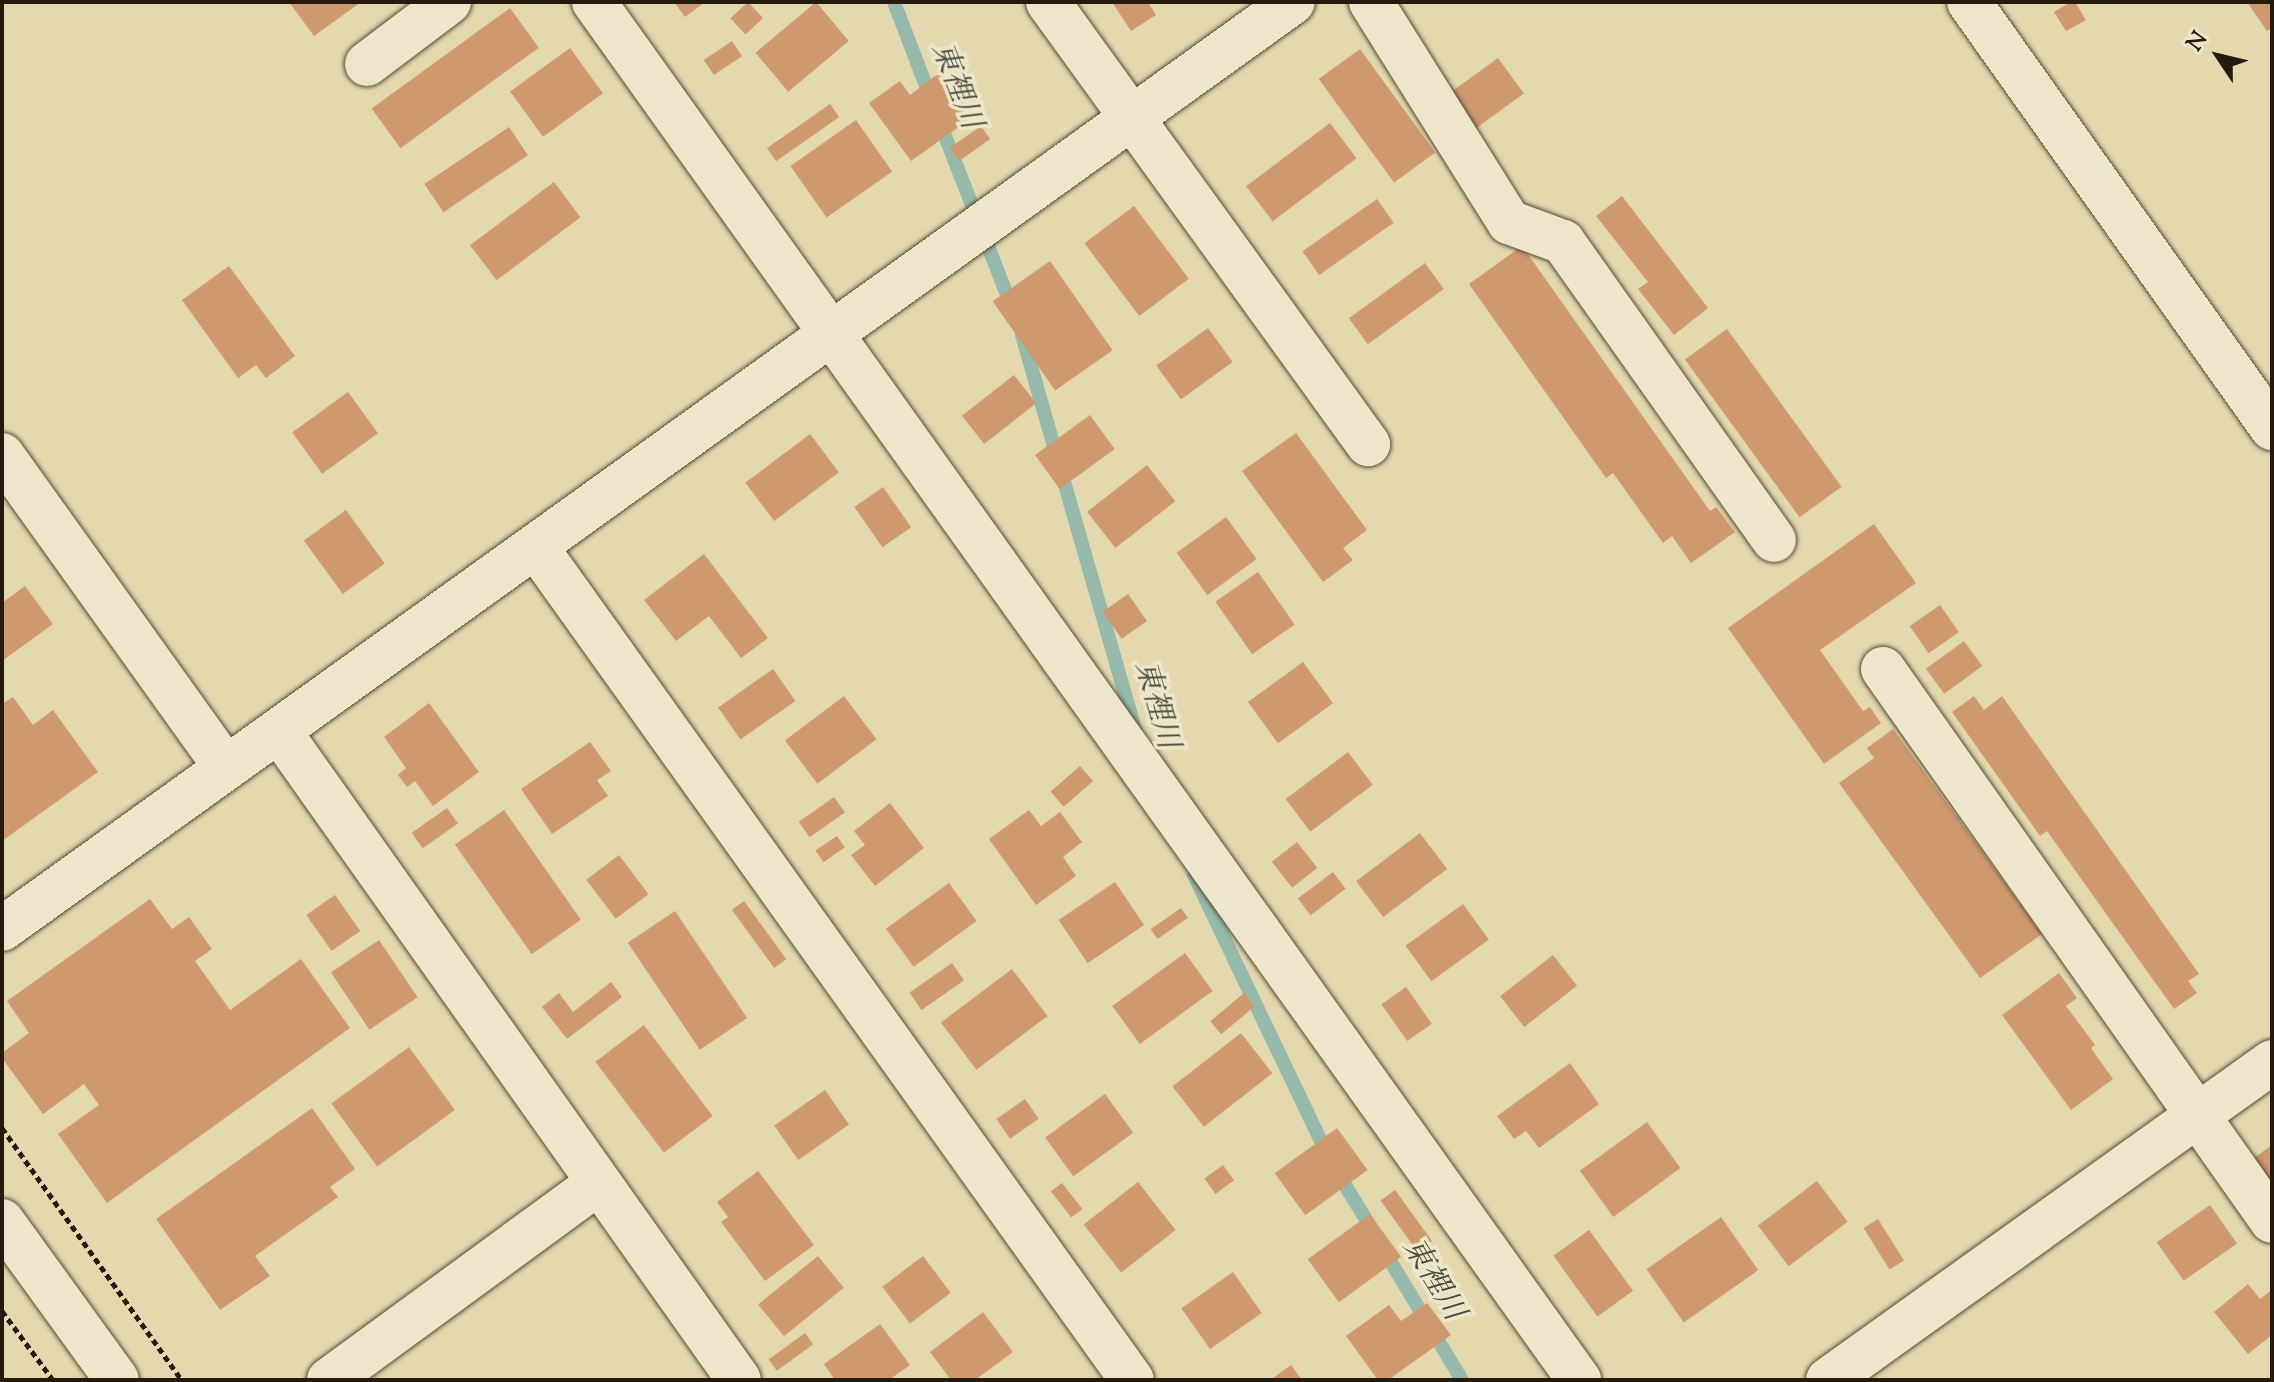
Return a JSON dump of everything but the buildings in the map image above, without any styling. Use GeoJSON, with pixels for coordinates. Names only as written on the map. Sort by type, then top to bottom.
{"type":"FeatureCollection","features":[{"type":"Feature","properties":{"kind":"street"},"geometry":{"type":"LineString","coordinates":[[367,64],[449,2]]}},
{"type":"Feature","properties":{"kind":"street"},"geometry":{"type":"LineString","coordinates":[[594,2],[1579,1380]]}},
{"type":"Feature","properties":{"kind":"street"},"geometry":{"type":"LineString","coordinates":[[1048,2],[1129,119],[1368,444]]}},
{"type":"Feature","properties":{"kind":"street"},"geometry":{"type":"LineString","coordinates":[[2,929],[1293,2]]}},
{"type":"Feature","properties":{"kind":"street"},"geometry":{"type":"LineString","coordinates":[[1371,2],[1509,222],[1563,242],[1774,540]]}},
{"type":"Feature","properties":{"kind":"street"},"geometry":{"type":"LineString","coordinates":[[1969,2],[2272,428]]}},
{"type":"Feature","properties":{"kind":"street"},"geometry":{"type":"LineString","coordinates":[[2,455],[225,766]]}},
{"type":"Feature","properties":{"kind":"street"},"geometry":{"type":"LineString","coordinates":[[536,547],[1132,1380]]}},
{"type":"Feature","properties":{"kind":"street"},"geometry":{"type":"LineString","coordinates":[[1883,669],[2272,1221]]}},
{"type":"Feature","properties":{"kind":"street"},"geometry":{"type":"LineString","coordinates":[[279,731],[597,1184],[739,1380]]}},
{"type":"Feature","properties":{"kind":"street"},"geometry":{"type":"LineString","coordinates":[[1828,1380],[2272,1062]]}},
{"type":"Feature","properties":{"kind":"street"},"geometry":{"type":"LineString","coordinates":[[329,1380],[597,1184]]}},
{"type":"Feature","properties":{"kind":"street"},"geometry":{"type":"LineString","coordinates":[[2,1221],[117,1380]]}},
{"type":"Feature","properties":{"kind":"path"},"geometry":{"type":"LineString","coordinates":[[2,1128],[182,1380]]}},
{"type":"Feature","properties":{"kind":"path"},"geometry":{"type":"LineString","coordinates":[[2,1311],[53,1380]]}},
{"type":"Feature","properties":{"kind":"waterway","name":"東裡川"},"geometry":{"type":"LineString","coordinates":[[894,2],[931,99]]}},
{"type":"Feature","properties":{"kind":"waterway","name":"東裡川"},"geometry":{"type":"LineString","coordinates":[[938,118],[1012,308]]}},
{"type":"Feature","properties":{"kind":"waterway","name":"東裡川"},"geometry":{"type":"LineString","coordinates":[[1022,335],[1135,730]]}},
{"type":"Feature","properties":{"kind":"waterway","name":"東裡川"},"geometry":{"type":"LineString","coordinates":[[1194,875],[1331,1162],[1373,1231]]}},
{"type":"Feature","properties":{"kind":"waterway","name":"東裡川"},"geometry":{"type":"LineString","coordinates":[[1383,1249],[1462,1380]]}}]}
